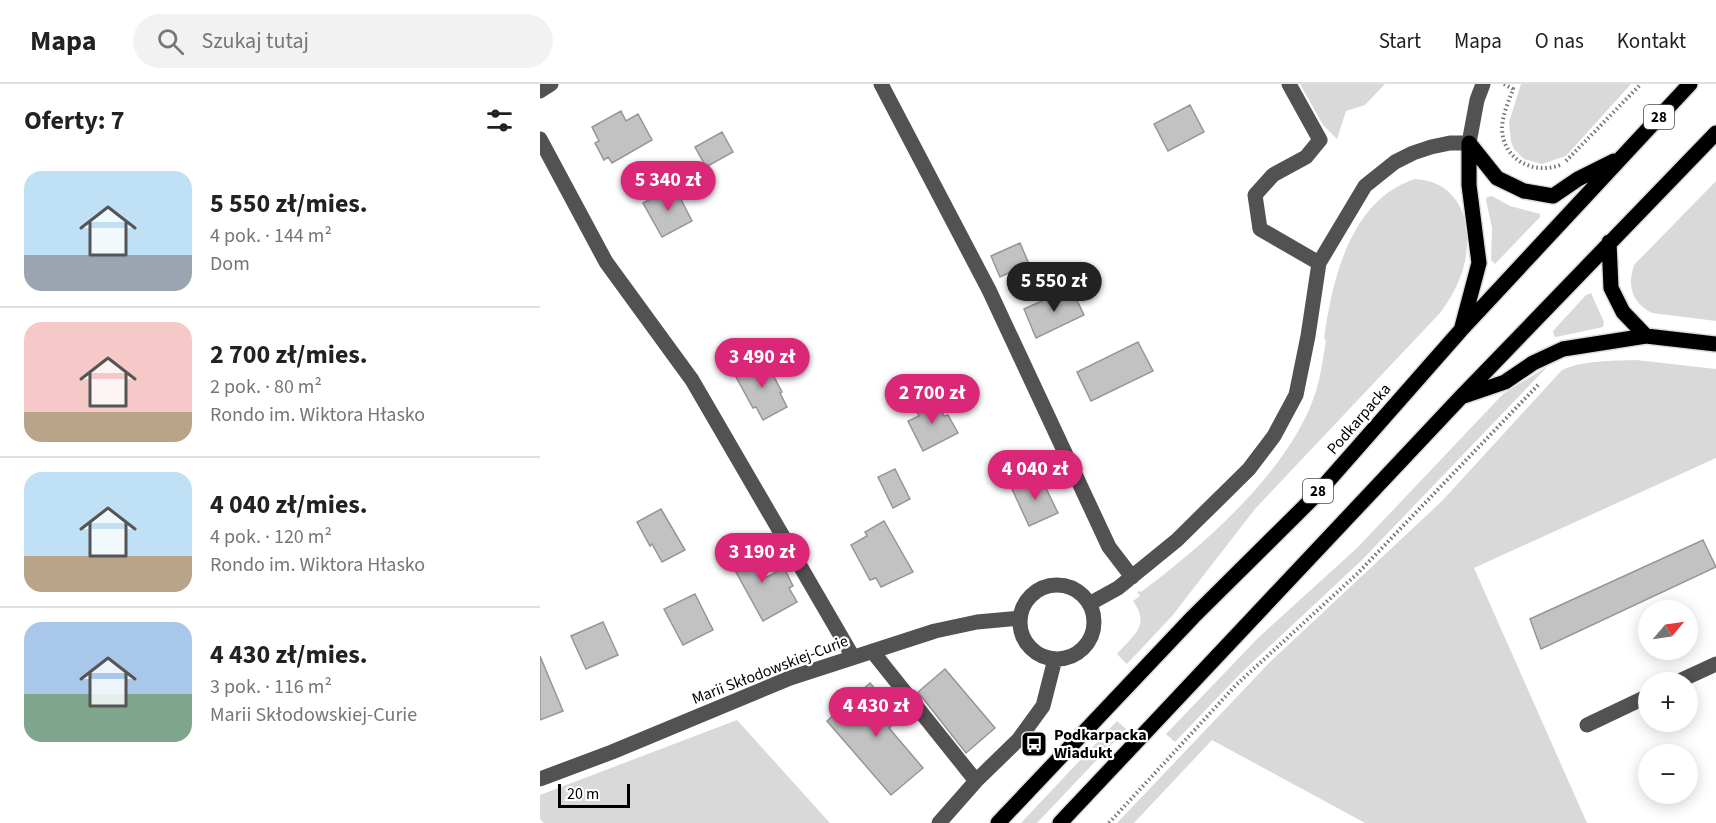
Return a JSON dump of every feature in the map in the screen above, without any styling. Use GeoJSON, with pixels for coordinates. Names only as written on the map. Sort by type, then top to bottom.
{"type":"FeatureCollection","features":[{"type":"Feature","properties":{"kind":"main road","name":"Podkarpacka"},"geometry":{"type":"LineString","coordinates":[[998,823],[1193,617],[1314,497],[1461,330],[1690,84]]}},
{"type":"Feature","properties":{"kind":"main road","name":"28"},"geometry":{"type":"LineString","coordinates":[[1060,823],[1461,397],[1716,133]]}},
{"type":"Feature","properties":{"kind":"main road"},"geometry":{"type":"LineString","coordinates":[[1469,144],[1497,178],[1524,191],[1553,196],[1629,151]]}},
{"type":"Feature","properties":{"kind":"main road"},"geometry":{"type":"LineString","coordinates":[[1461,330],[1479,263],[1468,185],[1469,144]]}},
{"type":"Feature","properties":{"kind":"main road"},"geometry":{"type":"LineString","coordinates":[[1609,242],[1611,288],[1623,312],[1646,336]]}},
{"type":"Feature","properties":{"kind":"main road"},"geometry":{"type":"LineString","coordinates":[[1461,397],[1505,382],[1533,363],[1563,349],[1646,336],[1716,344]]}},
{"type":"Feature","properties":{"kind":"street"},"geometry":{"type":"LineString","coordinates":[[540,91],[551,84]]}},
{"type":"Feature","properties":{"kind":"street"},"geometry":{"type":"LineString","coordinates":[[881,84],[989,290],[1108,547],[1132,577]]}},
{"type":"Feature","properties":{"kind":"street"},"geometry":{"type":"LineString","coordinates":[[1289,84],[1320,140],[1306,157],[1274,175],[1255,195],[1260,229],[1319,263]]}},
{"type":"Feature","properties":{"kind":"street"},"geometry":{"type":"LineString","coordinates":[[1089,604],[1132,577],[1177,540],[1249,469],[1274,436],[1296,395],[1319,263],[1365,186],[1395,162],[1431,147],[1450,143],[1469,144],[1477,100],[1484,84]]}},
{"type":"Feature","properties":{"kind":"street"},"geometry":{"type":"LineString","coordinates":[[540,140],[606,262],[692,380],[853,657]]}},
{"type":"Feature","properties":{"kind":"street"},"geometry":{"type":"LineString","coordinates":[[1050,586],[1073,589],[1089,604],[1094,626],[1091,637],[1076,654],[1055,659],[1043,656],[1025,641],[1020,618],[1030,597],[1039,590],[1050,586]]}},
{"type":"Feature","properties":{"kind":"street","name":"Marii Skłodowskiej-Curie"},"geometry":{"type":"LineString","coordinates":[[540,779],[612,752],[790,678],[935,631],[977,622],[1020,618]]}},
{"type":"Feature","properties":{"kind":"street"},"geometry":{"type":"LineString","coordinates":[[872,651],[976,781]]}},
{"type":"Feature","properties":{"kind":"street"},"geometry":{"type":"LineString","coordinates":[[939,823],[976,781],[1019,739],[1043,706],[1055,659]]}},
{"type":"Feature","properties":{"kind":"street"},"geometry":{"type":"LineString","coordinates":[[1698,672],[1716,664]]}},
{"type":"Feature","properties":{"kind":"street"},"geometry":{"type":"LineString","coordinates":[[1587,725],[1638,701]]}},
{"type":"Feature","properties":{"kind":"path"},"geometry":{"type":"LineString","coordinates":[[1504,84],[1513,88],[1502,127],[1506,145],[1518,160],[1544,169],[1565,162],[1641,84]]}},
{"type":"Feature","properties":{"kind":"path"},"geometry":{"type":"LineString","coordinates":[[1108,823],[1236,685],[1358,573],[1539,384]]}},
{"type":"Feature","properties":{"kind":"shaded area"},"geometry":{"type":"Polygon","coordinates":[[[1300,84],[1385,84],[1365,105],[1346,111],[1337,139],[1323,125],[1300,84]]]}},
{"type":"Feature","properties":{"kind":"shaded area"},"geometry":{"type":"Polygon","coordinates":[[[1521,84],[1631,84],[1566,156],[1542,164],[1524,159],[1514,149],[1511,142],[1509,122],[1521,84]]]}},
{"type":"Feature","properties":{"kind":"shaded area"},"geometry":{"type":"Polygon","coordinates":[[[1415,179],[1433,182],[1446,190],[1456,201],[1463,214],[1467,229],[1465,262],[1451,296],[1440,313],[1255,509],[1172,616],[1127,664],[1117,654],[1138,630],[1140,624],[1138,610],[1133,601],[1140,596],[1137,592],[1141,592],[1166,573],[1217,529],[1266,478],[1286,450],[1303,422],[1315,394],[1323,360],[1332,292],[1348,245],[1360,223],[1374,205],[1393,189],[1415,179]]]}},
{"type":"Feature","properties":{"kind":"shaded area"},"geometry":{"type":"Polygon","coordinates":[[[1716,181],[1716,321],[1652,313],[1640,304],[1633,293],[1631,280],[1634,265],[1716,181]]]}},
{"type":"Feature","properties":{"kind":"shaded area"},"geometry":{"type":"Polygon","coordinates":[[[1492,196],[1510,206],[1540,214],[1540,217],[1495,264],[1491,260],[1492,228],[1486,200],[1487,197],[1492,196]]]}},
{"type":"Feature","properties":{"kind":"shaded area"},"geometry":{"type":"Polygon","coordinates":[[[1591,293],[1604,322],[1603,327],[1554,336],[1553,331],[1586,295],[1591,293]]]}},
{"type":"Feature","properties":{"kind":"shaded area"},"geometry":{"type":"Polygon","coordinates":[[[1636,360],[1716,369],[1716,458],[1474,568],[1587,823],[1365,823],[1212,740],[1134,823],[1117,823],[1271,661],[1442,501],[1562,370],[1589,363],[1636,360]]]}},
{"type":"Feature","properties":{"kind":"shaded area"},"geometry":{"type":"Polygon","coordinates":[[[1548,366],[1362,560],[1241,673],[1175,742],[1166,734],[1258,638],[1357,548],[1503,394],[1548,366]]]}},
{"type":"Feature","properties":{"kind":"shaded area"},"geometry":{"type":"Polygon","coordinates":[[[737,720],[830,823],[544,823],[540,819],[540,795],[737,720]]]}},
{"type":"Feature","properties":{"kind":"shaded area"},"geometry":{"type":"Polygon","coordinates":[[[1117,721],[1126,729],[1037,823],[1021,823],[1117,721]]]}},
{"type":"Feature","properties":{"kind":"building"},"geometry":{"type":"Polygon","coordinates":[[[1190,105],[1204,132],[1168,151],[1154,124],[1190,105]]]}},
{"type":"Feature","properties":{"kind":"building"},"geometry":{"type":"Polygon","coordinates":[[[621,111],[626,121],[638,114],[652,140],[612,163],[608,157],[604,160],[595,143],[599,141],[592,127],[621,111]]]}},
{"type":"Feature","properties":{"kind":"building"},"geometry":{"type":"Polygon","coordinates":[[[722,132],[733,152],[706,167],[695,147],[722,132]]]}},
{"type":"Feature","properties":{"kind":"building"},"geometry":{"type":"Polygon","coordinates":[[[674,186],[692,221],[662,237],[643,203],[674,186]]]}},
{"type":"Feature","properties":{"kind":"building"},"geometry":{"type":"Polygon","coordinates":[[[1020,243],[1029,264],[1000,277],[991,256],[1020,243]]]}},
{"type":"Feature","properties":{"kind":"building"},"geometry":{"type":"Polygon","coordinates":[[[1071,288],[1084,315],[1036,338],[1024,309],[1071,288]]]}},
{"type":"Feature","properties":{"kind":"building"},"geometry":{"type":"Polygon","coordinates":[[[1138,342],[1153,371],[1091,401],[1077,372],[1138,342]]]}},
{"type":"Feature","properties":{"kind":"building"},"geometry":{"type":"Polygon","coordinates":[[[764,358],[782,392],[780,393],[787,407],[763,420],[756,407],[753,408],[735,375],[764,358]]]}},
{"type":"Feature","properties":{"kind":"building"},"geometry":{"type":"Polygon","coordinates":[[[935,398],[944,416],[948,415],[958,433],[923,451],[908,421],[919,416],[915,408],[935,398]]]}},
{"type":"Feature","properties":{"kind":"building"},"geometry":{"type":"Polygon","coordinates":[[[895,469],[910,499],[893,508],[878,477],[895,469]]]}},
{"type":"Feature","properties":{"kind":"building"},"geometry":{"type":"Polygon","coordinates":[[[1040,476],[1058,513],[1029,526],[1012,489],[1040,476]]]}},
{"type":"Feature","properties":{"kind":"building"},"geometry":{"type":"Polygon","coordinates":[[[661,509],[685,550],[662,562],[637,522],[661,509]]]}},
{"type":"Feature","properties":{"kind":"building"},"geometry":{"type":"Polygon","coordinates":[[[884,521],[913,572],[881,587],[876,578],[870,580],[851,545],[867,536],[865,532],[884,521]]]}},
{"type":"Feature","properties":{"kind":"building"},"geometry":{"type":"Polygon","coordinates":[[[1703,540],[1716,567],[1646,600],[1638,600],[1638,604],[1541,649],[1530,619],[1703,540]]]}},
{"type":"Feature","properties":{"kind":"building"},"geometry":{"type":"Polygon","coordinates":[[[746,543],[765,578],[784,568],[793,586],[789,588],[797,602],[763,621],[726,554],[746,543]]]}},
{"type":"Feature","properties":{"kind":"building"},"geometry":{"type":"Polygon","coordinates":[[[695,594],[713,630],[683,645],[664,609],[695,594]]]}},
{"type":"Feature","properties":{"kind":"building"},"geometry":{"type":"Polygon","coordinates":[[[603,622],[618,655],[586,669],[571,636],[603,622]]]}},
{"type":"Feature","properties":{"kind":"building"},"geometry":{"type":"Polygon","coordinates":[[[540,656],[563,711],[540,720],[540,656]]]}},
{"type":"Feature","properties":{"kind":"building"},"geometry":{"type":"Polygon","coordinates":[[[945,669],[995,728],[966,753],[918,692],[945,669]]]}},
{"type":"Feature","properties":{"kind":"building"},"geometry":{"type":"Polygon","coordinates":[[[870,683],[901,718],[889,728],[923,768],[891,795],[827,721],[870,683]]]}},
{"type":"Feature","properties":{"kind":"place","name":"Podkarpacka Wiadukt"},"geometry":{"type":"Point","coordinates":[1034,744]}}]}
